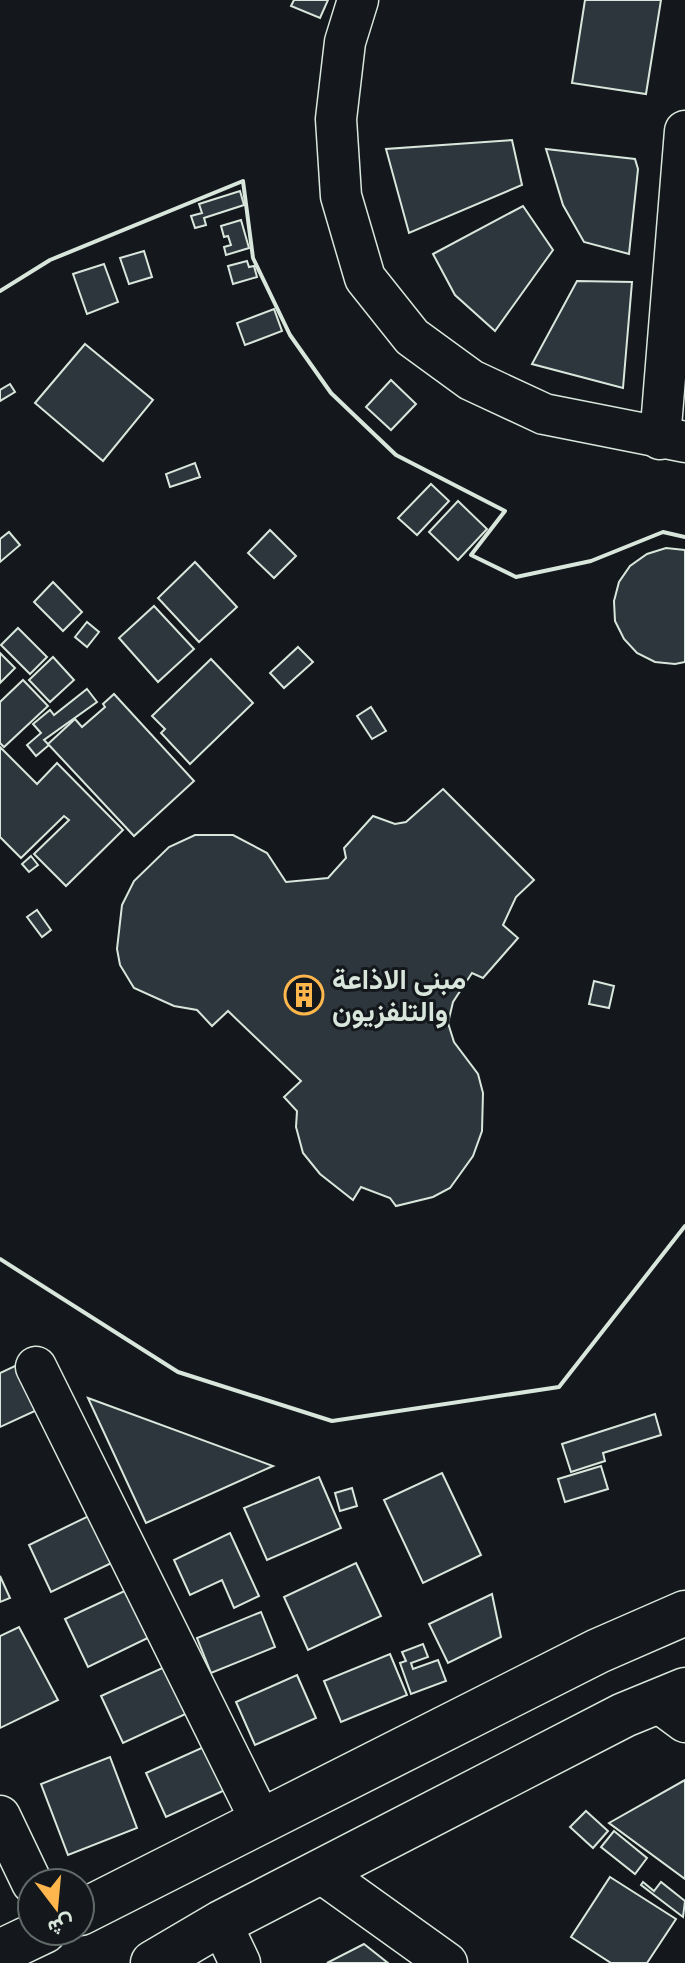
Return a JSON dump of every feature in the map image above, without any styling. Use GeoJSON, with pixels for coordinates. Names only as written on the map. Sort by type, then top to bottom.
{"type":"FeatureCollection","features":[{"type":"Feature","properties":{"kind":"main road"},"geometry":{"type":"LineString","coordinates":[[96,1905],[598,1651],[685,1613]]}},
{"type":"Feature","properties":{"kind":"main road"},"geometry":{"type":"LineString","coordinates":[[153,1963],[221,1923],[624,1715],[676,1705]]}},
{"type":"Feature","properties":{"kind":"street"},"geometry":{"type":"LineString","coordinates":[[358,0],[345,42],[336,119],[341,196],[365,278],[412,337],[471,380],[544,414],[672,441],[685,131]]}},
{"type":"Feature","properties":{"kind":"street"},"geometry":{"type":"LineString","coordinates":[[36,1367],[261,1821]]}},
{"type":"Feature","properties":{"kind":"street"},"geometry":{"type":"LineString","coordinates":[[0,1816],[24,1867]]}},
{"type":"Feature","properties":{"kind":"street"},"geometry":{"type":"LineString","coordinates":[[320,1872],[447,1963]]}},
{"type":"Feature","properties":{"kind":"street"},"geometry":{"type":"LineString","coordinates":[[221,1923],[240,1963]]}},
{"type":"Feature","properties":{"kind":"building"},"geometry":{"type":"Polygon","coordinates":[[[294,0],[328,0],[320,18],[291,6],[294,0]]]}},
{"type":"Feature","properties":{"kind":"building"},"geometry":{"type":"Polygon","coordinates":[[[585,0],[661,0],[646,94],[572,83],[585,0]]]}},
{"type":"Feature","properties":{"kind":"building"},"geometry":{"type":"Polygon","coordinates":[[[512,140],[522,185],[409,233],[386,149],[512,140]]]}},
{"type":"Feature","properties":{"kind":"building"},"geometry":{"type":"Polygon","coordinates":[[[546,149],[635,159],[638,169],[629,254],[584,242],[563,205],[546,149]]]}},
{"type":"Feature","properties":{"kind":"building"},"geometry":{"type":"Polygon","coordinates":[[[240,191],[244,205],[204,218],[206,225],[195,228],[191,216],[202,213],[199,204],[240,191]]]}},
{"type":"Feature","properties":{"kind":"building"},"geometry":{"type":"Polygon","coordinates":[[[523,206],[553,250],[495,331],[455,295],[433,254],[523,206]]]}},
{"type":"Feature","properties":{"kind":"building"},"geometry":{"type":"Polygon","coordinates":[[[241,220],[249,248],[226,255],[224,247],[231,245],[228,236],[224,237],[221,226],[241,220]]]}},
{"type":"Feature","properties":{"kind":"building"},"geometry":{"type":"Polygon","coordinates":[[[144,251],[152,277],[129,284],[120,258],[144,251]]]}},
{"type":"Feature","properties":{"kind":"building"},"geometry":{"type":"Polygon","coordinates":[[[247,261],[249,267],[254,266],[257,277],[233,284],[228,266],[247,261]]]}},
{"type":"Feature","properties":{"kind":"building"},"geometry":{"type":"Polygon","coordinates":[[[104,264],[118,302],[87,314],[73,274],[104,264]]]}},
{"type":"Feature","properties":{"kind":"building"},"geometry":{"type":"Polygon","coordinates":[[[577,281],[632,282],[623,388],[532,364],[577,281]]]}},
{"type":"Feature","properties":{"kind":"building"},"geometry":{"type":"Polygon","coordinates":[[[274,309],[282,331],[245,345],[237,323],[274,309]]]}},
{"type":"Feature","properties":{"kind":"building"},"geometry":{"type":"Polygon","coordinates":[[[85,344],[153,400],[103,461],[35,403],[85,344]]]}},
{"type":"Feature","properties":{"kind":"building"},"geometry":{"type":"Polygon","coordinates":[[[391,380],[416,404],[391,430],[366,407],[391,380]]]}},
{"type":"Feature","properties":{"kind":"building"},"geometry":{"type":"Polygon","coordinates":[[[10,384],[15,392],[0,401],[0,390],[10,384]]]}},
{"type":"Feature","properties":{"kind":"building"},"geometry":{"type":"Polygon","coordinates":[[[195,463],[200,477],[170,487],[166,474],[195,463]]]}},
{"type":"Feature","properties":{"kind":"building"},"geometry":{"type":"Polygon","coordinates":[[[431,484],[449,501],[417,535],[398,518],[431,484]]]}},
{"type":"Feature","properties":{"kind":"building"},"geometry":{"type":"Polygon","coordinates":[[[458,501],[487,529],[458,560],[429,532],[458,501]]]}},
{"type":"Feature","properties":{"kind":"building"},"geometry":{"type":"Polygon","coordinates":[[[270,530],[296,556],[274,578],[248,553],[270,530]]]}},
{"type":"Feature","properties":{"kind":"building"},"geometry":{"type":"Polygon","coordinates":[[[9,532],[20,545],[0,562],[0,539],[9,532]]]}},
{"type":"Feature","properties":{"kind":"building"},"geometry":{"type":"Polygon","coordinates":[[[666,548],[685,550],[685,662],[675,664],[655,662],[637,653],[624,639],[615,621],[614,601],[619,582],[630,566],[647,554],[666,548]]]}},
{"type":"Feature","properties":{"kind":"building"},"geometry":{"type":"Polygon","coordinates":[[[195,562],[237,607],[199,642],[158,598],[195,562]]]}},
{"type":"Feature","properties":{"kind":"building"},"geometry":{"type":"Polygon","coordinates":[[[53,582],[82,612],[63,631],[34,602],[53,582]]]}},
{"type":"Feature","properties":{"kind":"building"},"geometry":{"type":"Polygon","coordinates":[[[154,606],[194,649],[158,682],[119,638],[154,606]]]}},
{"type":"Feature","properties":{"kind":"building"},"geometry":{"type":"Polygon","coordinates":[[[87,622],[99,632],[87,647],[75,637],[87,622]]]}},
{"type":"Feature","properties":{"kind":"building"},"geometry":{"type":"Polygon","coordinates":[[[18,628],[47,657],[30,674],[1,645],[18,628]]]}},
{"type":"Feature","properties":{"kind":"building"},"geometry":{"type":"Polygon","coordinates":[[[298,647],[313,662],[284,688],[270,673],[298,647]]]}},
{"type":"Feature","properties":{"kind":"building"},"geometry":{"type":"Polygon","coordinates":[[[0,653],[15,668],[0,683],[0,653]]]}},
{"type":"Feature","properties":{"kind":"building"},"geometry":{"type":"Polygon","coordinates":[[[53,657],[74,680],[50,702],[29,680],[53,657]]]}},
{"type":"Feature","properties":{"kind":"building"},"geometry":{"type":"Polygon","coordinates":[[[211,659],[253,703],[190,764],[161,733],[165,729],[152,716],[211,659]]]}},
{"type":"Feature","properties":{"kind":"building"},"geometry":{"type":"Polygon","coordinates":[[[23,680],[48,706],[4,747],[0,743],[0,702],[23,680]]]}},
{"type":"Feature","properties":{"kind":"building"},"geometry":{"type":"Polygon","coordinates":[[[87,689],[97,702],[44,740],[49,745],[36,756],[27,745],[41,733],[33,724],[50,710],[54,715],[87,689]]]}},
{"type":"Feature","properties":{"kind":"building"},"geometry":{"type":"Polygon","coordinates":[[[114,694],[194,781],[134,836],[48,744],[75,719],[82,727],[105,707],[103,704],[114,694]]]}},
{"type":"Feature","properties":{"kind":"building"},"geometry":{"type":"Polygon","coordinates":[[[371,707],[386,731],[372,739],[357,716],[371,707]]]}},
{"type":"Feature","properties":{"kind":"building"},"geometry":{"type":"Polygon","coordinates":[[[0,747],[37,784],[57,763],[123,830],[66,886],[34,854],[69,820],[64,816],[21,858],[0,837],[0,747]]]}},
{"type":"Feature","properties":{"kind":"building","name":"مبنى الاذاعة والتلفزيون"},"geometry":{"type":"Polygon","coordinates":[[[443,789],[534,880],[516,897],[503,925],[518,938],[483,978],[472,973],[453,1002],[448,1023],[454,1042],[478,1074],[483,1093],[482,1131],[473,1156],[450,1188],[433,1197],[396,1206],[390,1198],[361,1187],[353,1200],[320,1174],[303,1153],[296,1127],[297,1111],[284,1097],[301,1081],[228,1011],[212,1026],[197,1010],[174,1006],[134,988],[120,965],[117,949],[122,905],[134,881],[169,847],[195,835],[233,835],[267,853],[286,882],[328,878],[346,858],[344,848],[373,816],[395,824],[406,822],[443,789]]]}},
{"type":"Feature","properties":{"kind":"building"},"geometry":{"type":"Polygon","coordinates":[[[31,856],[38,865],[29,872],[22,864],[31,856]]]}},
{"type":"Feature","properties":{"kind":"building"},"geometry":{"type":"Polygon","coordinates":[[[37,910],[51,930],[42,937],[27,917],[37,910]]]}},
{"type":"Feature","properties":{"kind":"building"},"geometry":{"type":"Polygon","coordinates":[[[594,981],[614,986],[609,1008],[589,1004],[594,981]]]}},
{"type":"Feature","properties":{"kind":"building"},"geometry":{"type":"Polygon","coordinates":[[[17,1365],[37,1410],[0,1427],[0,1373],[17,1365]]]}},
{"type":"Feature","properties":{"kind":"building"},"geometry":{"type":"Polygon","coordinates":[[[88,1398],[273,1466],[146,1523],[88,1398]]]}},
{"type":"Feature","properties":{"kind":"building"},"geometry":{"type":"Polygon","coordinates":[[[655,1414],[661,1435],[603,1453],[605,1461],[571,1472],[562,1444],[655,1414]]]}},
{"type":"Feature","properties":{"kind":"building"},"geometry":{"type":"Polygon","coordinates":[[[601,1466],[608,1489],[565,1502],[558,1479],[601,1466]]]}},
{"type":"Feature","properties":{"kind":"building"},"geometry":{"type":"Polygon","coordinates":[[[442,1473],[481,1555],[423,1583],[384,1500],[442,1473]]]}},
{"type":"Feature","properties":{"kind":"building"},"geometry":{"type":"Polygon","coordinates":[[[319,1477],[341,1528],[267,1560],[244,1508],[319,1477]]]}},
{"type":"Feature","properties":{"kind":"building"},"geometry":{"type":"Polygon","coordinates":[[[352,1488],[357,1506],[340,1511],[335,1493],[352,1488]]]}},
{"type":"Feature","properties":{"kind":"building"},"geometry":{"type":"Polygon","coordinates":[[[99,1511],[122,1558],[51,1592],[29,1545],[99,1511]]]}},
{"type":"Feature","properties":{"kind":"building"},"geometry":{"type":"Polygon","coordinates":[[[230,1533],[259,1596],[234,1608],[222,1580],[190,1595],[174,1560],[230,1533]]]}},
{"type":"Feature","properties":{"kind":"building"},"geometry":{"type":"Polygon","coordinates":[[[356,1563],[381,1616],[308,1650],[284,1597],[356,1563]]]}},
{"type":"Feature","properties":{"kind":"building"},"geometry":{"type":"Polygon","coordinates":[[[0,1576],[10,1598],[0,1602],[0,1576]]]}},
{"type":"Feature","properties":{"kind":"building"},"geometry":{"type":"Polygon","coordinates":[[[135,1586],[158,1633],[88,1667],[65,1619],[135,1586]]]}},
{"type":"Feature","properties":{"kind":"building"},"geometry":{"type":"Polygon","coordinates":[[[492,1594],[501,1637],[448,1663],[429,1624],[492,1594]]]}},
{"type":"Feature","properties":{"kind":"building"},"geometry":{"type":"Polygon","coordinates":[[[261,1612],[275,1647],[211,1673],[197,1638],[261,1612]]]}},
{"type":"Feature","properties":{"kind":"building"},"geometry":{"type":"Polygon","coordinates":[[[19,1627],[58,1700],[0,1728],[0,1636],[19,1627]]]}},
{"type":"Feature","properties":{"kind":"building"},"geometry":{"type":"Polygon","coordinates":[[[423,1644],[428,1657],[411,1663],[413,1669],[438,1660],[446,1681],[411,1694],[400,1663],[406,1661],[402,1652],[423,1644]]]}},
{"type":"Feature","properties":{"kind":"building"},"geometry":{"type":"Polygon","coordinates":[[[390,1654],[407,1695],[341,1722],[324,1681],[390,1654]]]}},
{"type":"Feature","properties":{"kind":"building"},"geometry":{"type":"Polygon","coordinates":[[[171,1664],[192,1711],[123,1743],[101,1696],[171,1664]]]}},
{"type":"Feature","properties":{"kind":"building"},"geometry":{"type":"Polygon","coordinates":[[[297,1675],[316,1718],[255,1745],[236,1702],[297,1675]]]}},
{"type":"Feature","properties":{"kind":"building"},"geometry":{"type":"Polygon","coordinates":[[[217,1741],[236,1785],[166,1817],[146,1773],[217,1741]]]}},
{"type":"Feature","properties":{"kind":"building"},"geometry":{"type":"Polygon","coordinates":[[[110,1757],[137,1828],[68,1855],[41,1784],[110,1757]]]}},
{"type":"Feature","properties":{"kind":"building"},"geometry":{"type":"Polygon","coordinates":[[[685,1780],[685,1879],[609,1823],[685,1780]]]}},
{"type":"Feature","properties":{"kind":"building"},"geometry":{"type":"Polygon","coordinates":[[[586,1811],[608,1831],[593,1848],[570,1827],[586,1811]]]}},
{"type":"Feature","properties":{"kind":"building"},"geometry":{"type":"Polygon","coordinates":[[[614,1831],[647,1858],[635,1874],[601,1847],[614,1831]]]}},
{"type":"Feature","properties":{"kind":"building"},"geometry":{"type":"Polygon","coordinates":[[[610,1877],[676,1919],[647,1963],[611,1963],[571,1937],[610,1877]]]}},
{"type":"Feature","properties":{"kind":"building"},"geometry":{"type":"Polygon","coordinates":[[[643,1882],[654,1891],[661,1882],[685,1901],[683,1917],[641,1885],[643,1882]]]}},
{"type":"Feature","properties":{"kind":"building"},"geometry":{"type":"Polygon","coordinates":[[[364,1944],[388,1963],[327,1963],[364,1944]]]}},
{"type":"Feature","properties":{"kind":"wall"},"geometry":{"type":"LineString","coordinates":[[0,291],[50,260],[243,181],[253,258],[290,335],[331,393],[396,455],[505,511],[471,555],[516,577],[591,561],[663,532],[685,537]]}},
{"type":"Feature","properties":{"kind":"wall"},"geometry":{"type":"LineString","coordinates":[[0,1259],[178,1372],[332,1421],[559,1387],[685,1226]]}},
{"type":"Feature","properties":{"kind":"place","name":"مبنى الاذاعة والتلفزيون"},"geometry":{"type":"Point","coordinates":[304,995]}}]}
